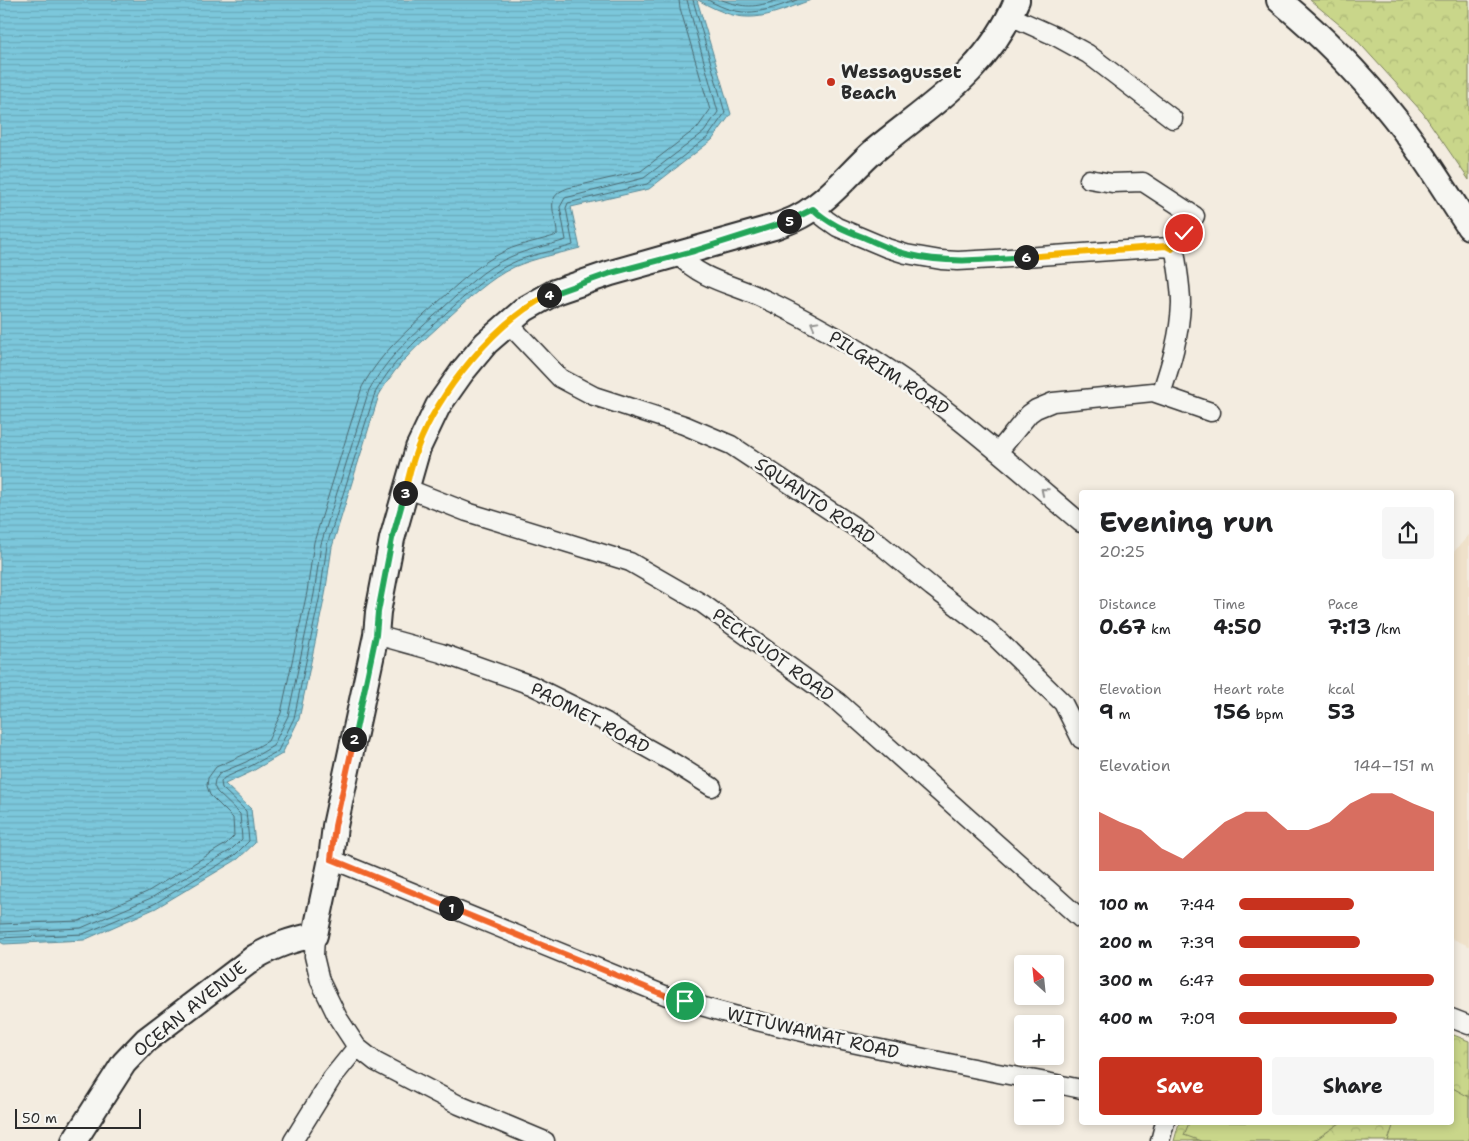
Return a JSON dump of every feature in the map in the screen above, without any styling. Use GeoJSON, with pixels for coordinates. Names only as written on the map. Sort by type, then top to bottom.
{"type":"FeatureCollection","features":[{"type":"Feature","properties":{"kind":"street"},"geometry":{"type":"LineString","coordinates":[[1279,0],[1343,58],[1390,111],[1469,227]]}},
{"type":"Feature","properties":{"kind":"street"},"geometry":{"type":"LineString","coordinates":[[545,1141],[459,1105],[376,1062],[358,1047],[338,1018],[320,981],[314,956],[315,935],[331,859],[335,826],[376,635],[378,612],[392,539],[418,448],[438,406],[486,343],[508,323],[540,300],[555,292],[611,273],[774,227],[813,209],[875,150],[928,110],[963,79],[992,44],[1013,8],[1088,54],[1172,119]]}},
{"type":"Feature","properties":{"kind":"street"},"geometry":{"type":"LineString","coordinates":[[1089,179],[1112,183],[1142,182],[1196,216],[1172,249]]}},
{"type":"Feature","properties":{"kind":"street"},"geometry":{"type":"LineString","coordinates":[[813,209],[837,227],[888,248],[906,254],[941,260],[995,259],[1166,246],[1172,249],[1175,252],[1180,290],[1179,327],[1172,362],[1160,394]]}},
{"type":"Feature","properties":{"kind":"street","name":"PILGRIM ROAD"},"geometry":{"type":"LineString","coordinates":[[678,255],[689,267],[704,275],[764,298],[857,349],[957,418],[1079,521]]}},
{"type":"Feature","properties":{"kind":"street","name":"SQUANTO ROAD"},"geometry":{"type":"LineString","coordinates":[[508,323],[560,378],[594,396],[684,425],[731,445],[876,541],[989,630],[1063,703],[1079,735]]}},
{"type":"Feature","properties":{"kind":"street"},"geometry":{"type":"LineString","coordinates":[[998,452],[1029,414],[1044,404],[1053,402],[1145,392],[1160,394],[1211,412]]}},
{"type":"Feature","properties":{"kind":"street","name":"PECKSUOT ROAD"},"geometry":{"type":"LineString","coordinates":[[406,488],[467,512],[630,562],[703,604],[838,702],[1079,917]]}},
{"type":"Feature","properties":{"kind":"street","name":"PAOMET ROAD"},"geometry":{"type":"LineString","coordinates":[[376,635],[440,653],[532,685],[606,722],[712,787]]}},
{"type":"Feature","properties":{"kind":"street","name":"WITUWAMAT ROAD"},"geometry":{"type":"LineString","coordinates":[[331,859],[667,996],[724,1013],[825,1037],[1079,1089]]}},
{"type":"Feature","properties":{"kind":"street","name":"OCEAN AVENUE"},"geometry":{"type":"LineString","coordinates":[[74,1141],[124,1063],[146,1040],[255,957],[288,940],[315,935]]}},
{"type":"Feature","properties":{"kind":"street"},"geometry":{"type":"LineString","coordinates":[[1454,1019],[1469,1025]]}},
{"type":"Feature","properties":{"kind":"street"},"geometry":{"type":"LineString","coordinates":[[293,1141],[332,1078],[358,1047]]}},
{"type":"Feature","properties":{"kind":"street"},"geometry":{"type":"LineString","coordinates":[[1160,1141],[1164,1125]]}},
{"type":"Feature","properties":{"kind":"shaded area"},"geometry":{"type":"Polygon","coordinates":[[[1469,535],[1469,946],[1454,939],[1454,552],[1469,535]]]}},
{"type":"Feature","properties":{"kind":"green space"},"geometry":{"type":"Polygon","coordinates":[[[1310,0],[1469,0],[1469,180],[1423,113],[1353,36],[1310,0]]]}},
{"type":"Feature","properties":{"kind":"green space"},"geometry":{"type":"Polygon","coordinates":[[[1454,1035],[1469,1041],[1469,1141],[1174,1141],[1178,1125],[1454,1125],[1454,1035]]]}},
{"type":"Feature","properties":{"kind":"green space"},"geometry":{"type":"Polygon","coordinates":[[[1454,1089],[1469,1097],[1469,1141],[1388,1141],[1393,1125],[1454,1125],[1454,1089]]]}},
{"type":"Feature","properties":{"kind":"green space"},"geometry":{"type":"Polygon","coordinates":[[[1188,1125],[1337,1125],[1318,1138],[1309,1141],[1201,1141],[1184,1135],[1188,1125]]]}},
{"type":"Feature","properties":{"kind":"water"},"geometry":{"type":"Polygon","coordinates":[[[0,0],[697,0],[731,114],[712,140],[649,189],[571,207],[580,248],[522,264],[496,277],[420,343],[386,383],[379,395],[332,547],[325,595],[299,719],[282,754],[225,784],[251,809],[255,843],[238,859],[156,908],[84,940],[4,944],[0,942],[0,0]]]}},
{"type":"Feature","properties":{"kind":"water"},"geometry":{"type":"Polygon","coordinates":[[[698,0],[811,0],[767,15],[743,17],[715,9],[698,0]]]}},
{"type":"Feature","properties":{"kind":"place","name":"Wessagusset Beach"},"geometry":{"type":"Point","coordinates":[831,82]}},
{"type":"Feature","properties":{"kind":"route"},"geometry":{"type":"LineString","coordinates":[[685,1001],[667,996],[331,859],[335,826],[376,635],[378,612],[392,539],[418,448],[438,406],[462,372],[486,343],[525,309],[555,292],[611,273],[774,227],[813,209],[837,227],[888,248],[906,254],[941,260],[995,259],[1166,246],[1172,249],[1184,233]]}}]}
